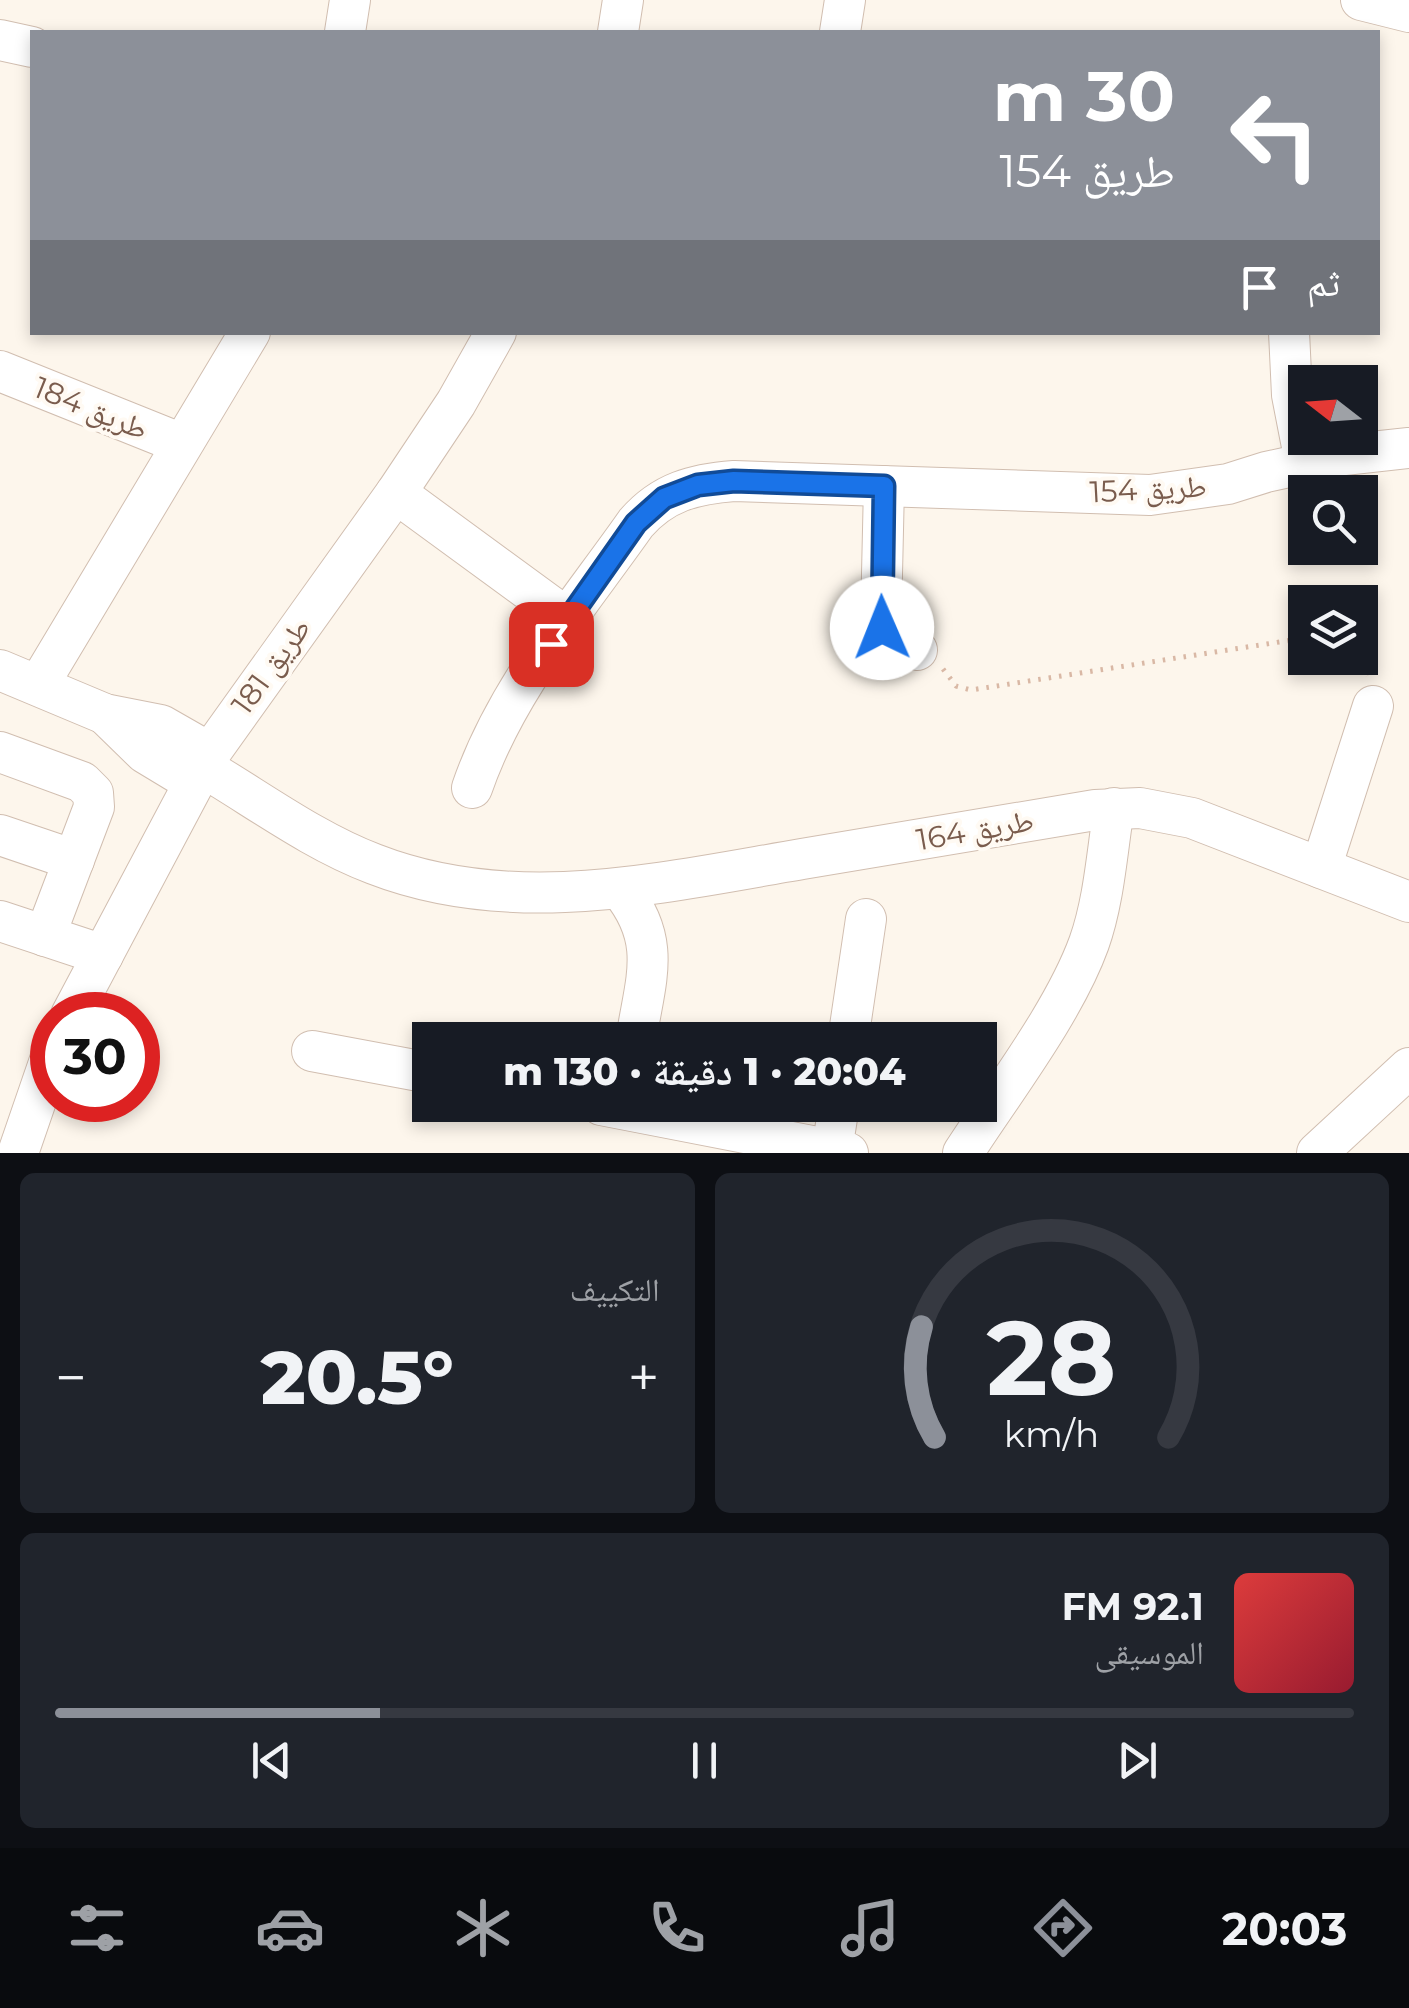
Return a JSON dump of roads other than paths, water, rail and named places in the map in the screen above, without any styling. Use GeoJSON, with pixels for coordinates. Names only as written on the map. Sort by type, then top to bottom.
{"type":"FeatureCollection","features":[{"type":"Feature","properties":{"kind":"street"},"geometry":{"type":"LineString","coordinates":[[345,30],[350,0]]}},
{"type":"Feature","properties":{"kind":"street"},"geometry":{"type":"LineString","coordinates":[[618,30],[623,0]]}},
{"type":"Feature","properties":{"kind":"street"},"geometry":{"type":"LineString","coordinates":[[840,30],[846,0]]}},
{"type":"Feature","properties":{"kind":"street"},"geometry":{"type":"LineString","coordinates":[[1358,30],[1364,0],[1409,12]]}},
{"type":"Feature","properties":{"kind":"street"},"geometry":{"type":"LineString","coordinates":[[0,40],[30,48]]}},
{"type":"Feature","properties":{"kind":"street"},"geometry":{"type":"LineString","coordinates":[[0,670],[39,684],[248,335]]}},
{"type":"Feature","properties":{"kind":"street","name":"طريق 181"},"geometry":{"type":"LineString","coordinates":[[83,992],[201,767],[396,493],[456,404],[494,335]]}},
{"type":"Feature","properties":{"kind":"street"},"geometry":{"type":"LineString","coordinates":[[1288,335],[1292,395],[1305,462]]}},
{"type":"Feature","properties":{"kind":"street","name":"طريق 184"},"geometry":{"type":"LineString","coordinates":[[0,371],[182,444]]}},
{"type":"Feature","properties":{"kind":"street","name":"طريق 154"},"geometry":{"type":"LineString","coordinates":[[472,788],[502,717],[568,619],[649,508],[680,490],[734,481],[1124,495],[1176,493],[1228,484],[1305,462],[1409,448]]}},
{"type":"Feature","properties":{"kind":"street"},"geometry":{"type":"LineString","coordinates":[[884,486],[880,618],[887,636],[917,650]]}},
{"type":"Feature","properties":{"kind":"street"},"geometry":{"type":"LineString","coordinates":[[396,493],[568,619]]}},
{"type":"Feature","properties":{"kind":"street","name":"طريق 164"},"geometry":{"type":"LineString","coordinates":[[39,684],[106,714],[145,753],[201,767],[337,846],[394,871],[496,891],[622,890],[1114,808],[1166,811],[1192,818],[1409,902]]}},
{"type":"Feature","properties":{"kind":"street"},"geometry":{"type":"LineString","coordinates":[[1320,868],[1373,706]]}},
{"type":"Feature","properties":{"kind":"street"},"geometry":{"type":"LineString","coordinates":[[0,752],[88,786],[94,807],[45,936]]}},
{"type":"Feature","properties":{"kind":"street"},"geometry":{"type":"LineString","coordinates":[[963,1153],[1065,994],[1083,959],[1096,921],[1114,808]]}},
{"type":"Feature","properties":{"kind":"street"},"geometry":{"type":"LineString","coordinates":[[0,835],[74,860]]}},
{"type":"Feature","properties":{"kind":"street"},"geometry":{"type":"LineString","coordinates":[[622,890],[641,916],[648,940],[638,1022]]}},
{"type":"Feature","properties":{"kind":"street"},"geometry":{"type":"LineString","coordinates":[[851,1022],[866,919]]}},
{"type":"Feature","properties":{"kind":"street"},"geometry":{"type":"LineString","coordinates":[[0,921],[103,955]]}},
{"type":"Feature","properties":{"kind":"street"},"geometry":{"type":"LineString","coordinates":[[312,1051],[412,1070]]}},
{"type":"Feature","properties":{"kind":"street"},"geometry":{"type":"LineString","coordinates":[[1317,1153],[1409,1068]]}},
{"type":"Feature","properties":{"kind":"street"},"geometry":{"type":"LineString","coordinates":[[18,1153],[30,1118]]}},
{"type":"Feature","properties":{"kind":"street"},"geometry":{"type":"LineString","coordinates":[[687,1122],[840,1152],[839,1122]]}}]}
